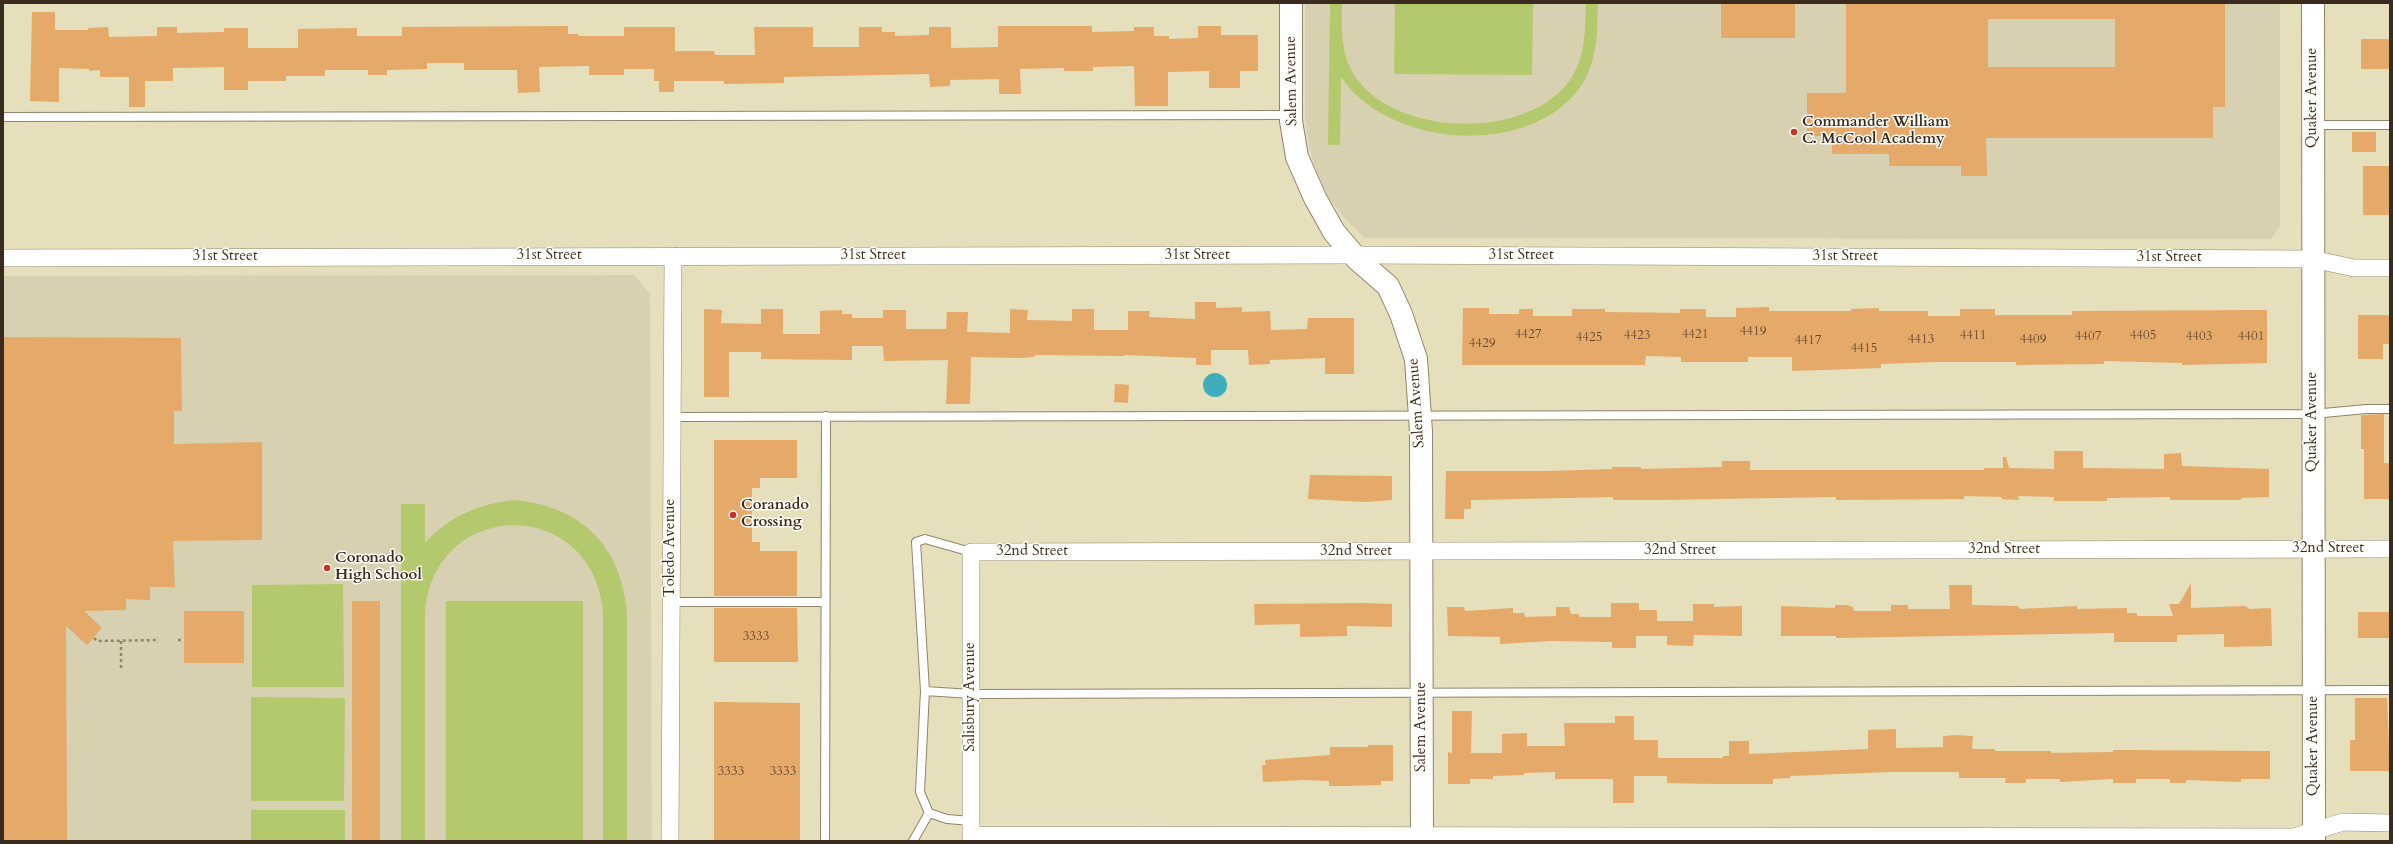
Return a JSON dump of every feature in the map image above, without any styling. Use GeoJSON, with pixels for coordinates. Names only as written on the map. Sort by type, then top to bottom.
{"type":"FeatureCollection","features":[{"type":"Feature","properties":{"kind":"street","name":"Salem Avenue"},"geometry":{"type":"LineString","coordinates":[[1290,3],[1290,115],[1297,158],[1315,198],[1334,232],[1353,255],[1388,286],[1401,314],[1416,359],[1420,418],[1422,838]]}},
{"type":"Feature","properties":{"kind":"street","name":"Quaker Avenue"},"geometry":{"type":"LineString","coordinates":[[2313,3],[2312,259],[2314,836]]}},
{"type":"Feature","properties":{"kind":"street","name":"31st Street"},"geometry":{"type":"LineString","coordinates":[[3,258],[1353,255],[2312,259],[2354,268],[2390,268]]}},
{"type":"Feature","properties":{"kind":"street","name":"Toledo Avenue"},"geometry":{"type":"LineString","coordinates":[[670,841],[673,256]]}},
{"type":"Feature","properties":{"kind":"street","name":"32nd Street"},"geometry":{"type":"LineString","coordinates":[[970,552],[2390,549]]}},
{"type":"Feature","properties":{"kind":"street","name":"Salisbury Avenue"},"geometry":{"type":"LineString","coordinates":[[970,552],[971,833]]}},
{"type":"Feature","properties":{"kind":"street"},"geometry":{"type":"LineString","coordinates":[[971,833],[1422,838],[2294,838],[2314,836],[2343,822],[2390,823]]}},
{"type":"Feature","properties":{"kind":"lane"},"geometry":{"type":"LineString","coordinates":[[3,117],[1290,115]]}},
{"type":"Feature","properties":{"kind":"lane"},"geometry":{"type":"LineString","coordinates":[[2313,125],[2390,125]]}},
{"type":"Feature","properties":{"kind":"lane"},"geometry":{"type":"LineString","coordinates":[[672,417],[826,416],[1420,418],[2313,414],[2366,409],[2390,409]]}},
{"type":"Feature","properties":{"kind":"lane"},"geometry":{"type":"LineString","coordinates":[[825,841],[826,416]]}},
{"type":"Feature","properties":{"kind":"lane"},"geometry":{"type":"LineString","coordinates":[[970,552],[925,539],[916,542],[925,691],[920,792],[929,813],[947,819],[971,833]]}},
{"type":"Feature","properties":{"kind":"lane"},"geometry":{"type":"LineString","coordinates":[[671,602],[825,602]]}},
{"type":"Feature","properties":{"kind":"lane"},"geometry":{"type":"LineString","coordinates":[[925,691],[970,694],[2314,689],[2390,690]]}},
{"type":"Feature","properties":{"kind":"lane"},"geometry":{"type":"LineString","coordinates":[[913,841],[929,813]]}},
{"type":"Feature","properties":{"kind":"path"},"geometry":{"type":"LineString","coordinates":[[94,638],[97,641],[159,640]]}},
{"type":"Feature","properties":{"kind":"path"},"geometry":{"type":"LineString","coordinates":[[121,641],[121,668]]}},
{"type":"Feature","properties":{"kind":"shaded area","name":"Commander William C. McCool Academy"},"geometry":{"type":"Polygon","coordinates":[[[1305,3],[2280,3],[2280,226],[2271,239],[1365,238],[1345,219],[1329,198],[1318,176],[1309,148],[1305,116],[1305,3]]]}},
{"type":"Feature","properties":{"kind":"shaded area","name":"Coronado High School"},"geometry":{"type":"Polygon","coordinates":[[[634,275],[650,294],[652,841],[3,841],[3,276],[634,275]]]}},
{"type":"Feature","properties":{"kind":"green space"},"geometry":{"type":"Polygon","coordinates":[[[1330,3],[1342,3],[1343,42],[1347,61],[1357,79],[1377,98],[1403,112],[1433,121],[1466,124],[1498,121],[1528,112],[1553,98],[1572,77],[1577,68],[1584,41],[1586,3],[1598,3],[1596,44],[1592,64],[1588,74],[1583,83],[1561,108],[1531,124],[1498,133],[1462,136],[1426,131],[1392,119],[1363,101],[1341,77],[1340,145],[1328,145],[1330,3]]]}},
{"type":"Feature","properties":{"kind":"green space"},"geometry":{"type":"Polygon","coordinates":[[[1395,3],[1533,3],[1532,75],[1394,74],[1395,3]]]}},
{"type":"Feature","properties":{"kind":"green space"},"geometry":{"type":"Polygon","coordinates":[[[514,500],[538,504],[559,511],[578,520],[593,533],[606,549],[616,568],[623,589],[627,613],[627,841],[603,841],[603,613],[593,575],[573,547],[545,531],[514,525],[483,531],[455,547],[435,575],[425,613],[425,841],[401,841],[401,504],[425,504],[425,543],[444,525],[465,513],[488,505],[514,500]]]}},
{"type":"Feature","properties":{"kind":"green space"},"geometry":{"type":"Polygon","coordinates":[[[343,584],[344,687],[252,687],[252,585],[343,584]]]}},
{"type":"Feature","properties":{"kind":"green space"},"geometry":{"type":"Polygon","coordinates":[[[446,601],[583,601],[583,841],[446,841],[446,601]]]}},
{"type":"Feature","properties":{"kind":"green space"},"geometry":{"type":"Polygon","coordinates":[[[251,697],[345,698],[344,801],[251,801],[251,697]]]}},
{"type":"Feature","properties":{"kind":"green space"},"geometry":{"type":"Polygon","coordinates":[[[251,810],[345,810],[345,841],[251,841],[251,810]]]}},
{"type":"Feature","properties":{"kind":"water"},"geometry":{"type":"Polygon","coordinates":[[[1215,373],[1220,374],[1226,380],[1226,390],[1220,396],[1215,397],[1210,396],[1204,390],[1203,385],[1204,380],[1210,374],[1215,373]]]}},
{"type":"Feature","properties":{"kind":"building"},"geometry":{"type":"Polygon","coordinates":[[[1721,3],[1795,3],[1795,38],[1721,38],[1721,3]]]}},
{"type":"Feature","properties":{"kind":"building"},"geometry":{"type":"Polygon","coordinates":[[[1846,3],[2225,3],[2225,107],[2213,107],[2213,138],[1986,138],[1987,176],[1961,176],[1961,166],[1889,166],[1889,154],[1832,154],[1832,136],[1807,136],[1807,93],[1846,93],[1846,3]],[[1988,19],[1988,67],[2115,67],[2115,19],[1988,19]]]}},
{"type":"Feature","properties":{"kind":"building"},"geometry":{"type":"Polygon","coordinates":[[[32,12],[55,12],[55,30],[88,30],[88,28],[108,27],[109,37],[157,36],[157,27],[177,27],[177,33],[224,32],[224,28],[248,28],[248,48],[298,48],[298,29],[357,28],[357,36],[402,36],[402,27],[568,26],[568,34],[578,34],[578,36],[624,36],[624,27],[675,27],[675,51],[714,51],[715,55],[755,55],[754,27],[813,27],[813,47],[859,47],[859,27],[882,27],[882,32],[895,32],[895,36],[929,35],[929,27],[951,27],[951,48],[998,47],[998,26],[1092,26],[1092,32],[1134,31],[1134,27],[1154,27],[1154,36],[1169,36],[1169,39],[1198,38],[1198,26],[1221,26],[1221,35],[1258,35],[1258,71],[1240,71],[1240,88],[1209,88],[1209,71],[1168,72],[1168,106],[1135,106],[1134,66],[1093,67],[1093,71],[1064,71],[1064,68],[1020,69],[1021,94],[999,94],[999,79],[950,80],[950,86],[930,87],[929,74],[784,77],[784,83],[724,84],[724,81],[674,81],[674,92],[659,92],[659,81],[654,81],[654,69],[624,69],[624,75],[589,75],[589,66],[539,67],[540,92],[518,93],[517,70],[464,70],[464,63],[427,63],[427,69],[387,70],[387,75],[368,75],[368,70],[325,70],[325,76],[286,76],[286,81],[248,81],[248,90],[224,90],[224,67],[173,68],[173,81],[145,81],[145,107],[129,107],[129,77],[100,77],[100,70],[89,71],[89,69],[59,68],[59,102],[30,101],[32,12]]]}},
{"type":"Feature","properties":{"kind":"building"},"geometry":{"type":"Polygon","coordinates":[[[2361,39],[2390,39],[2390,69],[2361,69],[2361,39]]]}},
{"type":"Feature","properties":{"kind":"building"},"geometry":{"type":"Polygon","coordinates":[[[2352,132],[2376,132],[2376,152],[2352,152],[2352,132]]]}},
{"type":"Feature","properties":{"kind":"building"},"geometry":{"type":"Polygon","coordinates":[[[2363,166],[2390,166],[2390,215],[2363,215],[2363,166]]]}},
{"type":"Feature","properties":{"kind":"building"},"geometry":{"type":"Polygon","coordinates":[[[1195,302],[1216,302],[1216,308],[1242,307],[1242,312],[1270,311],[1271,330],[1307,329],[1308,318],[1354,318],[1354,374],[1325,374],[1325,358],[1270,360],[1270,364],[1249,365],[1248,350],[1211,350],[1211,365],[1196,365],[1196,358],[1124,355],[1035,355],[1034,357],[1019,358],[971,357],[970,404],[946,404],[948,360],[884,361],[883,346],[852,346],[852,360],[761,359],[761,352],[729,352],[729,397],[704,397],[704,309],[722,310],[721,323],[761,324],[761,309],[783,309],[783,334],[820,334],[820,311],[842,310],[842,314],[852,314],[852,318],[883,318],[883,310],[906,310],[906,329],[946,329],[947,312],[968,312],[967,332],[1010,333],[1010,309],[1028,310],[1027,320],[1072,321],[1072,309],[1094,309],[1094,330],[1128,330],[1128,311],[1150,311],[1149,317],[1195,319],[1195,302]]]}},
{"type":"Feature","properties":{"kind":"building"},"geometry":{"type":"Polygon","coordinates":[[[1769,307],[1769,311],[1851,311],[1851,309],[1879,308],[1879,311],[1928,311],[1928,316],[1960,316],[1960,309],[1995,309],[1995,315],[2072,315],[2072,311],[2267,310],[2267,363],[2182,365],[2182,363],[2104,361],[2104,364],[2016,365],[2016,362],[1937,362],[1881,364],[1881,368],[1792,371],[1792,357],[1748,357],[1748,362],[1681,362],[1681,357],[1646,356],[1645,365],[1462,365],[1463,308],[1489,308],[1489,314],[1519,314],[1519,309],[1533,309],[1533,316],[1572,316],[1572,309],[1605,309],[1605,312],[1680,313],[1680,309],[1706,309],[1706,317],[1736,317],[1736,308],[1769,307]]]}},
{"type":"Feature","properties":{"kind":"building"},"geometry":{"type":"Polygon","coordinates":[[[2358,315],[2390,315],[2390,344],[2383,344],[2383,359],[2358,359],[2358,315]]]}},
{"type":"Feature","properties":{"kind":"building"},"geometry":{"type":"Polygon","coordinates":[[[3,337],[181,338],[182,411],[174,411],[174,444],[262,442],[262,540],[173,541],[175,587],[150,587],[150,600],[126,599],[126,610],[84,611],[102,628],[87,645],[66,626],[67,841],[3,841],[3,337]]]}},
{"type":"Feature","properties":{"kind":"building"},"geometry":{"type":"Polygon","coordinates":[[[1115,384],[1129,385],[1128,403],[1114,402],[1115,384]]]}},
{"type":"Feature","properties":{"kind":"building"},"geometry":{"type":"Polygon","coordinates":[[[2384,414],[2384,463],[2390,463],[2390,499],[2364,499],[2364,449],[2361,449],[2361,415],[2384,414]]]}},
{"type":"Feature","properties":{"kind":"building","name":"Coranado Crossing"},"geometry":{"type":"Polygon","coordinates":[[[714,440],[797,440],[797,478],[760,478],[760,488],[752,488],[752,542],[760,542],[760,551],[797,551],[797,596],[714,596],[714,440]]]}},
{"type":"Feature","properties":{"kind":"building"},"geometry":{"type":"Polygon","coordinates":[[[2054,451],[2083,451],[2083,468],[2164,469],[2164,454],[2181,453],[2182,466],[2269,469],[2269,497],[2241,498],[2241,500],[2170,500],[2170,497],[2107,498],[2107,501],[2054,501],[2054,497],[2018,496],[2019,500],[2002,499],[2002,497],[1964,496],[1964,499],[1836,500],[1836,497],[1613,500],[1613,497],[1471,500],[1471,509],[1464,509],[1464,519],[1445,519],[1446,471],[1548,471],[1612,469],[1612,467],[1641,467],[1641,469],[1722,467],[1722,461],[1750,461],[1750,470],[1984,470],[1984,468],[2003,468],[2003,457],[2006,457],[2009,468],[2054,469],[2054,451]]]}},
{"type":"Feature","properties":{"kind":"building"},"geometry":{"type":"Polygon","coordinates":[[[1310,475],[1392,476],[1392,500],[1365,502],[1308,499],[1310,475]]]}},
{"type":"Feature","properties":{"kind":"building"},"geometry":{"type":"Polygon","coordinates":[[[2191,583],[2191,608],[2245,606],[2250,609],[2271,608],[2272,646],[2224,647],[2224,634],[2177,635],[2177,642],[2114,642],[2114,633],[1836,638],[1836,636],[1781,636],[1781,606],[1835,608],[1835,605],[1847,605],[1853,607],[1854,611],[1891,611],[1891,605],[1908,605],[1908,609],[1950,609],[1949,585],[1972,585],[1972,605],[2018,606],[2020,609],[2077,606],[2077,609],[2127,608],[2127,613],[2137,613],[2137,616],[2173,616],[2169,604],[2179,604],[2191,583]]]}},
{"type":"Feature","properties":{"kind":"building"},"geometry":{"type":"Polygon","coordinates":[[[352,601],[380,601],[380,841],[352,841],[352,601]]]}},
{"type":"Feature","properties":{"kind":"building"},"geometry":{"type":"Polygon","coordinates":[[[1611,603],[1639,603],[1639,610],[1657,610],[1657,621],[1693,621],[1693,604],[1714,604],[1714,607],[1742,606],[1742,636],[1694,635],[1693,646],[1667,645],[1667,636],[1636,636],[1636,648],[1612,648],[1612,642],[1551,641],[1500,644],[1500,637],[1448,636],[1447,607],[1464,607],[1465,611],[1513,608],[1513,613],[1524,613],[1525,617],[1556,616],[1556,607],[1569,607],[1571,614],[1579,614],[1579,617],[1611,617],[1611,603]]]}},
{"type":"Feature","properties":{"kind":"building"},"geometry":{"type":"Polygon","coordinates":[[[1254,604],[1392,604],[1392,627],[1347,626],[1347,636],[1300,637],[1300,624],[1255,625],[1254,604]]]}},
{"type":"Feature","properties":{"kind":"building"},"geometry":{"type":"Polygon","coordinates":[[[714,608],[797,608],[798,662],[714,662],[714,608]]]}},
{"type":"Feature","properties":{"kind":"building"},"geometry":{"type":"Polygon","coordinates":[[[184,611],[244,611],[244,663],[184,663],[184,611]]]}},
{"type":"Feature","properties":{"kind":"building"},"geometry":{"type":"Polygon","coordinates":[[[2358,612],[2390,612],[2390,638],[2358,638],[2358,612]]]}},
{"type":"Feature","properties":{"kind":"building"},"geometry":{"type":"Polygon","coordinates":[[[2355,698],[2387,698],[2390,771],[2350,771],[2350,740],[2355,740],[2355,698]]]}},
{"type":"Feature","properties":{"kind":"building"},"geometry":{"type":"Polygon","coordinates":[[[714,702],[800,703],[800,841],[714,841],[714,702]]]}},
{"type":"Feature","properties":{"kind":"building"},"geometry":{"type":"Polygon","coordinates":[[[1452,711],[1472,711],[1471,753],[1502,753],[1502,734],[1527,733],[1527,746],[1565,746],[1564,723],[1615,723],[1615,716],[1634,716],[1634,740],[1658,740],[1658,758],[1723,758],[1723,756],[1729,756],[1729,741],[1749,741],[1749,754],[1868,749],[1868,730],[1896,729],[1896,748],[1943,747],[1943,736],[1957,735],[1973,736],[1972,749],[1995,749],[1995,751],[2051,751],[2051,753],[2113,752],[2113,750],[2270,751],[2270,779],[2241,779],[2241,782],[2186,780],[2186,783],[2170,783],[2170,779],[2136,779],[2136,783],[2113,783],[2113,779],[2060,782],[2060,779],[2026,779],[2026,783],[2005,783],[2006,778],[1959,778],[1959,772],[1891,772],[1790,776],[1790,778],[1773,779],[1773,784],[1715,784],[1667,783],[1667,776],[1634,776],[1634,803],[1613,803],[1613,779],[1555,779],[1555,772],[1493,776],[1493,779],[1470,779],[1470,784],[1448,784],[1448,752],[1452,753],[1452,711]]]}},
{"type":"Feature","properties":{"kind":"building"},"geometry":{"type":"Polygon","coordinates":[[[1368,745],[1393,745],[1393,781],[1381,781],[1381,785],[1345,786],[1329,786],[1329,781],[1304,780],[1263,782],[1262,765],[1266,765],[1265,760],[1330,755],[1330,747],[1368,747],[1368,745]]]}},
{"type":"Feature","properties":{"kind":"place","name":"Commander William C. McCool Academy"},"geometry":{"type":"Point","coordinates":[1794,132]}},
{"type":"Feature","properties":{"kind":"place","name":"Coranado Crossing"},"geometry":{"type":"Point","coordinates":[733,515]}},
{"type":"Feature","properties":{"kind":"place","name":"Coronado High School"},"geometry":{"type":"Point","coordinates":[327,568]}}]}
